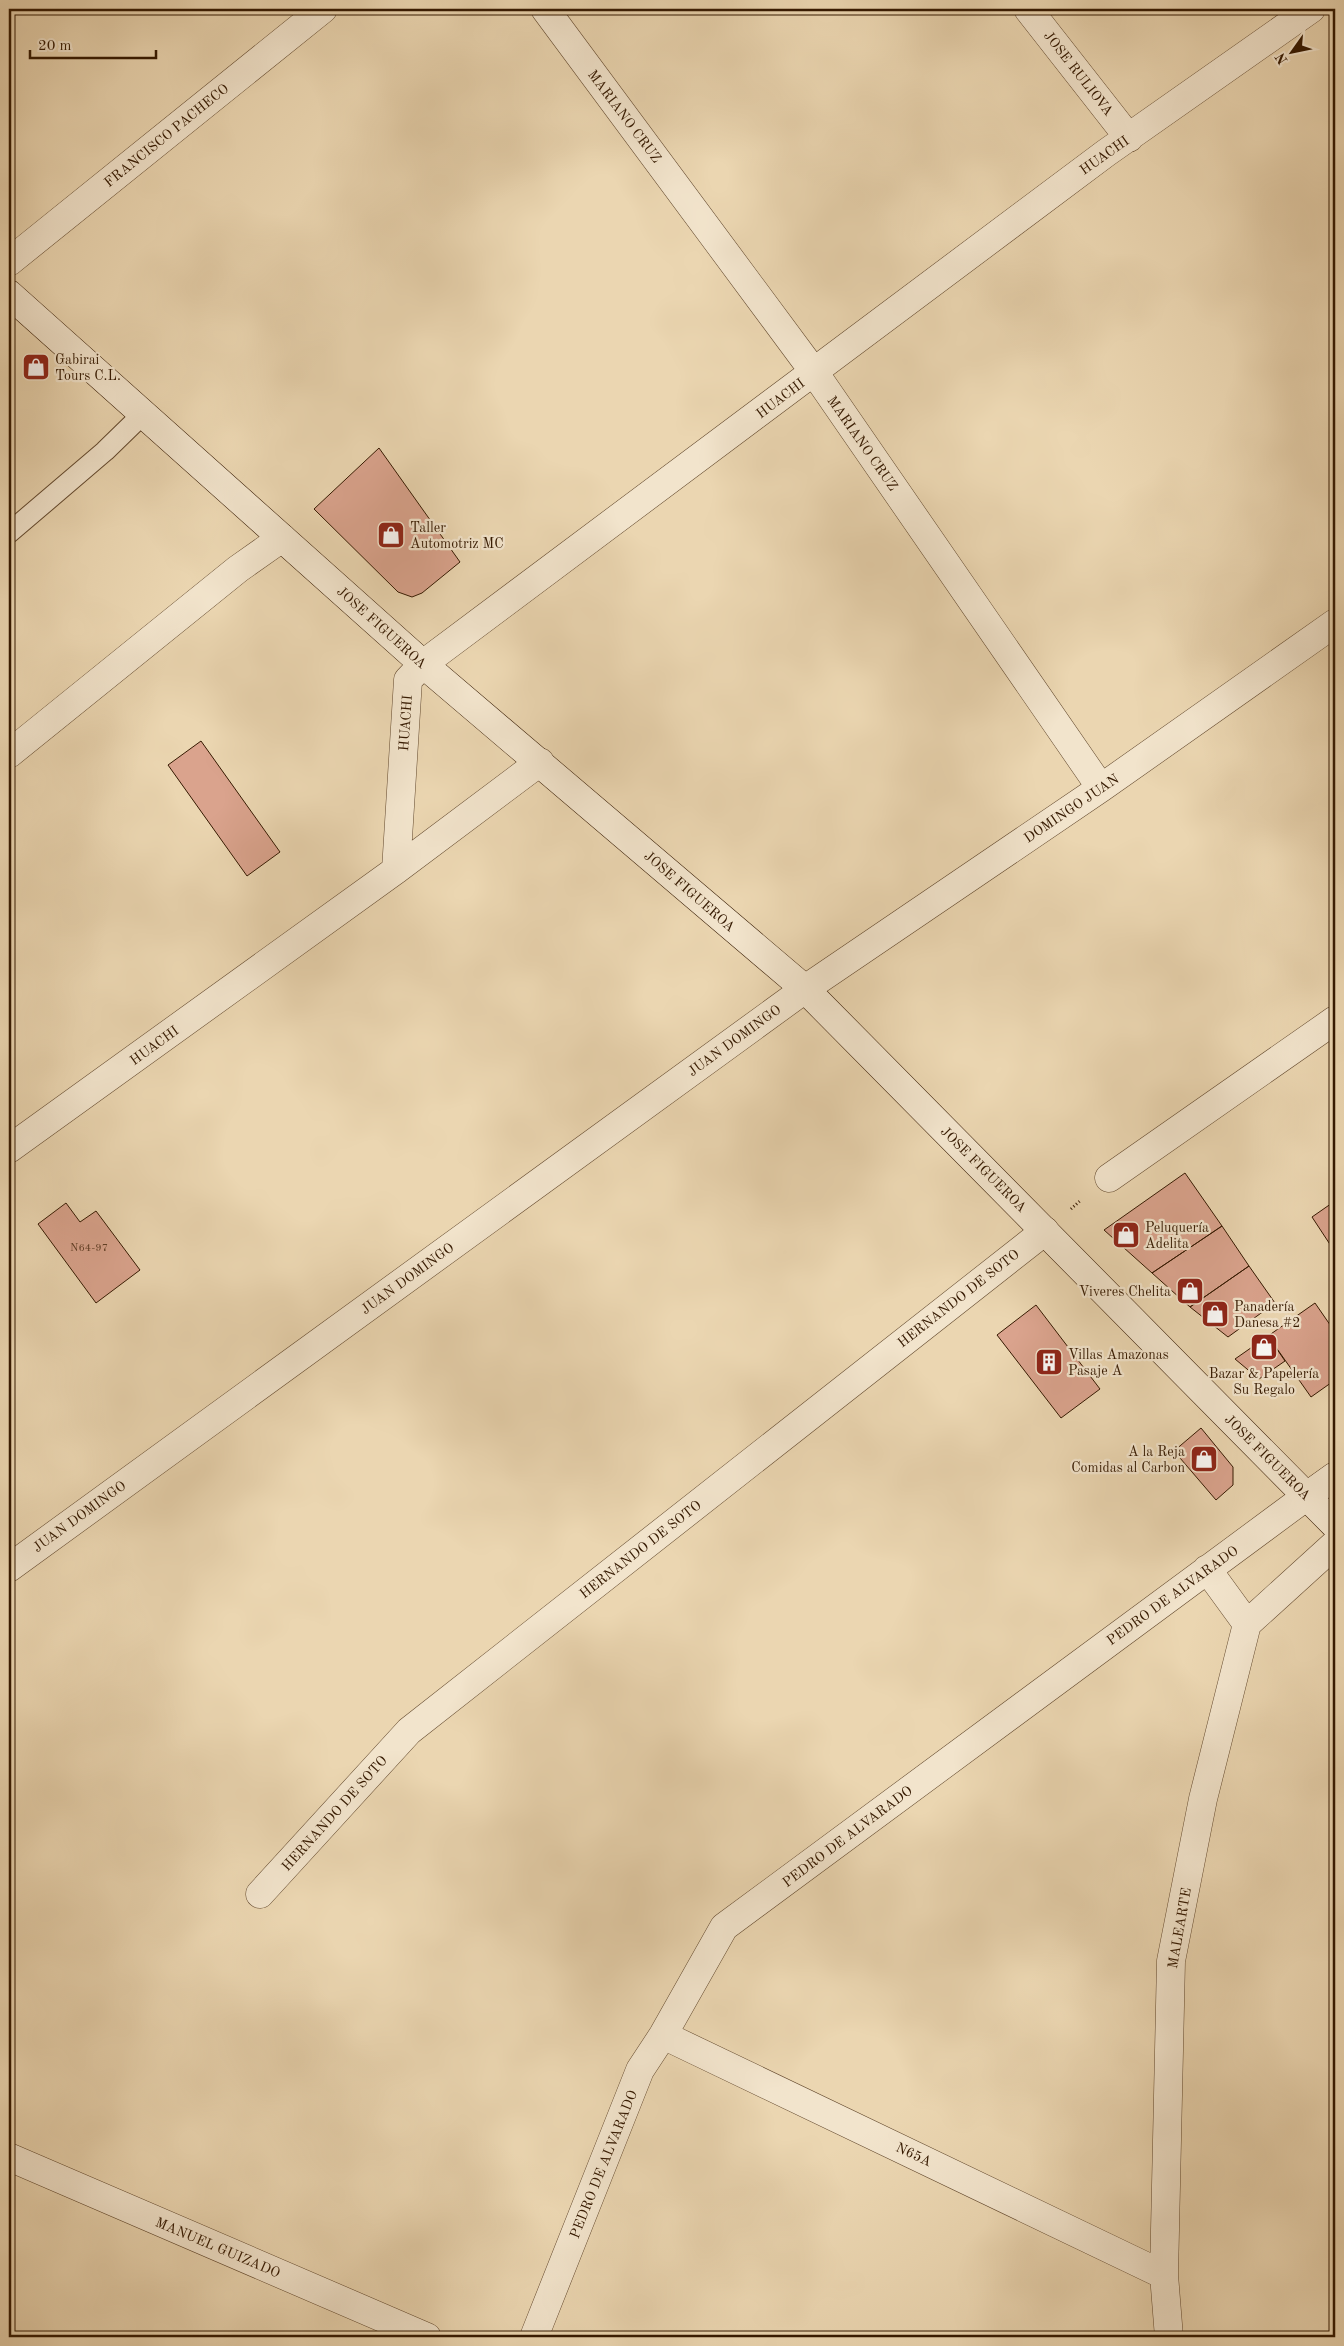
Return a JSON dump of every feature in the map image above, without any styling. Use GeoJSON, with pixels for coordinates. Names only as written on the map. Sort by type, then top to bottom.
{"type":"FeatureCollection","features":[{"type":"Feature","properties":{"kind":"street","name":"FRANCISCO PACHECO"},"geometry":{"type":"LineString","coordinates":[[9,262],[323,9]]}},
{"type":"Feature","properties":{"kind":"street","name":"MARIANO CRUZ"},"geometry":{"type":"LineString","coordinates":[[545,9],[814,372],[1101,788]]}},
{"type":"Feature","properties":{"kind":"street","name":"JOSE RULIOVA"},"geometry":{"type":"LineString","coordinates":[[1028,9],[1129,138]]}},
{"type":"Feature","properties":{"kind":"street","name":"HUACHI"},"geometry":{"type":"LineString","coordinates":[[396,870],[408,680],[423,664],[1106,153],[1310,9]]}},
{"type":"Feature","properties":{"kind":"street","name":"JOSE FIGUEROA"},"geometry":{"type":"LineString","coordinates":[[9,294],[423,664],[805,989],[1335,1525]]}},
{"type":"Feature","properties":{"kind":"street"},"geometry":{"type":"LineString","coordinates":[[9,754],[238,569],[282,538]]}},
{"type":"Feature","properties":{"kind":"street","name":"DOMINGO JUAN"},"geometry":{"type":"LineString","coordinates":[[805,989],[1101,788],[1335,623]]}},
{"type":"Feature","properties":{"kind":"street","name":"HUACHI"},"geometry":{"type":"LineString","coordinates":[[9,1149],[396,870],[540,762]]}},
{"type":"Feature","properties":{"kind":"street","name":"JUAN DOMINGO"},"geometry":{"type":"LineString","coordinates":[[9,1568],[805,989]]}},
{"type":"Feature","properties":{"kind":"street"},"geometry":{"type":"LineString","coordinates":[[1109,1178],[1335,1020]]}},
{"type":"Feature","properties":{"kind":"street","name":"HERNANDO DE SOTO"},"geometry":{"type":"LineString","coordinates":[[260,1894],[409,1731],[1046,1231]]}},
{"type":"Feature","properties":{"kind":"street","name":"PEDRO DE ALVARADO"},"geometry":{"type":"LineString","coordinates":[[534,2337],[640,2070],[663,2035],[724,1927],[1335,1476]]}},
{"type":"Feature","properties":{"kind":"street"},"geometry":{"type":"LineString","coordinates":[[1207,1569],[1247,1624],[1335,1544]]}},
{"type":"Feature","properties":{"kind":"street","name":"MALEARTE"},"geometry":{"type":"LineString","coordinates":[[1169,2337],[1164,2275],[1172,1961],[1203,1799],[1247,1624]]}},
{"type":"Feature","properties":{"kind":"street","name":"N65A"},"geometry":{"type":"LineString","coordinates":[[663,2035],[1164,2275]]}},
{"type":"Feature","properties":{"kind":"street","name":"MANUEL GUIZADO"},"geometry":{"type":"LineString","coordinates":[[9,2157],[427,2337]]}},
{"type":"Feature","properties":{"kind":"lane"},"geometry":{"type":"LineString","coordinates":[[9,533],[144,414]]}},
{"type":"Feature","properties":{"kind":"path"},"geometry":{"type":"LineString","coordinates":[[1046,1231],[1109,1178]]}},
{"type":"Feature","properties":{"kind":"building","name":"Taller Automotriz MC"},"geometry":{"type":"Polygon","coordinates":[[[379,448],[460,562],[422,593],[412,597],[398,592],[314,509],[379,448]]]}},
{"type":"Feature","properties":{"kind":"building"},"geometry":{"type":"Polygon","coordinates":[[[201,741],[280,852],[247,876],[168,765],[201,741]]]}},
{"type":"Feature","properties":{"kind":"building"},"geometry":{"type":"Polygon","coordinates":[[[1185,1173],[1222,1226],[1152,1273],[1104,1230],[1185,1173]]]}},
{"type":"Feature","properties":{"kind":"building"},"geometry":{"type":"Polygon","coordinates":[[[1335,1201],[1335,1252],[1312,1217],[1335,1201]]]}},
{"type":"Feature","properties":{"kind":"building"},"geometry":{"type":"Polygon","coordinates":[[[66,1203],[80,1222],[96,1211],[140,1270],[96,1303],[38,1224],[66,1203]]]}},
{"type":"Feature","properties":{"kind":"building"},"geometry":{"type":"Polygon","coordinates":[[[1222,1226],[1249,1266],[1190,1307],[1152,1273],[1222,1226]]]}},
{"type":"Feature","properties":{"kind":"building"},"geometry":{"type":"Polygon","coordinates":[[[1249,1266],[1275,1303],[1228,1337],[1190,1307],[1249,1266]]]}},
{"type":"Feature","properties":{"kind":"building"},"geometry":{"type":"Polygon","coordinates":[[[1315,1303],[1335,1332],[1335,1380],[1311,1397],[1268,1336],[1315,1303]]]}},
{"type":"Feature","properties":{"kind":"building","name":"Villas Amazonas Pasaje A"},"geometry":{"type":"Polygon","coordinates":[[[1036,1305],[1100,1389],[1061,1418],[997,1335],[1036,1305]]]}},
{"type":"Feature","properties":{"kind":"building","name":"Bazar & Papelería Su Regalo"},"geometry":{"type":"Polygon","coordinates":[[[1268,1336],[1285,1361],[1259,1379],[1235,1359],[1268,1336]]]}},
{"type":"Feature","properties":{"kind":"building","name":"A la Reja Comidas al Carbon"},"geometry":{"type":"Polygon","coordinates":[[[1201,1428],[1233,1467],[1233,1485],[1216,1500],[1174,1451],[1201,1428]]]}},
{"type":"Feature","properties":{"kind":"place","name":"Gabirai Tours C.L."},"geometry":{"type":"Point","coordinates":[36,367]}},
{"type":"Feature","properties":{"kind":"place","name":"Taller Automotriz MC"},"geometry":{"type":"Point","coordinates":[391,535]}},
{"type":"Feature","properties":{"kind":"place","name":"Peluquería Adelita"},"geometry":{"type":"Point","coordinates":[1126,1235]}},
{"type":"Feature","properties":{"kind":"place","name":"Viveres Chelita"},"geometry":{"type":"Point","coordinates":[1190,1291]}},
{"type":"Feature","properties":{"kind":"place","name":"Panadería Danesa #2"},"geometry":{"type":"Point","coordinates":[1215,1314]}},
{"type":"Feature","properties":{"kind":"place","name":"Bazar & Papelería Su Regalo"},"geometry":{"type":"Point","coordinates":[1264,1347]}},
{"type":"Feature","properties":{"kind":"place","name":"Villas Amazonas Pasaje A"},"geometry":{"type":"Point","coordinates":[1049,1362]}},
{"type":"Feature","properties":{"kind":"place","name":"A la Reja Comidas al Carbon"},"geometry":{"type":"Point","coordinates":[1204,1459]}}]}
